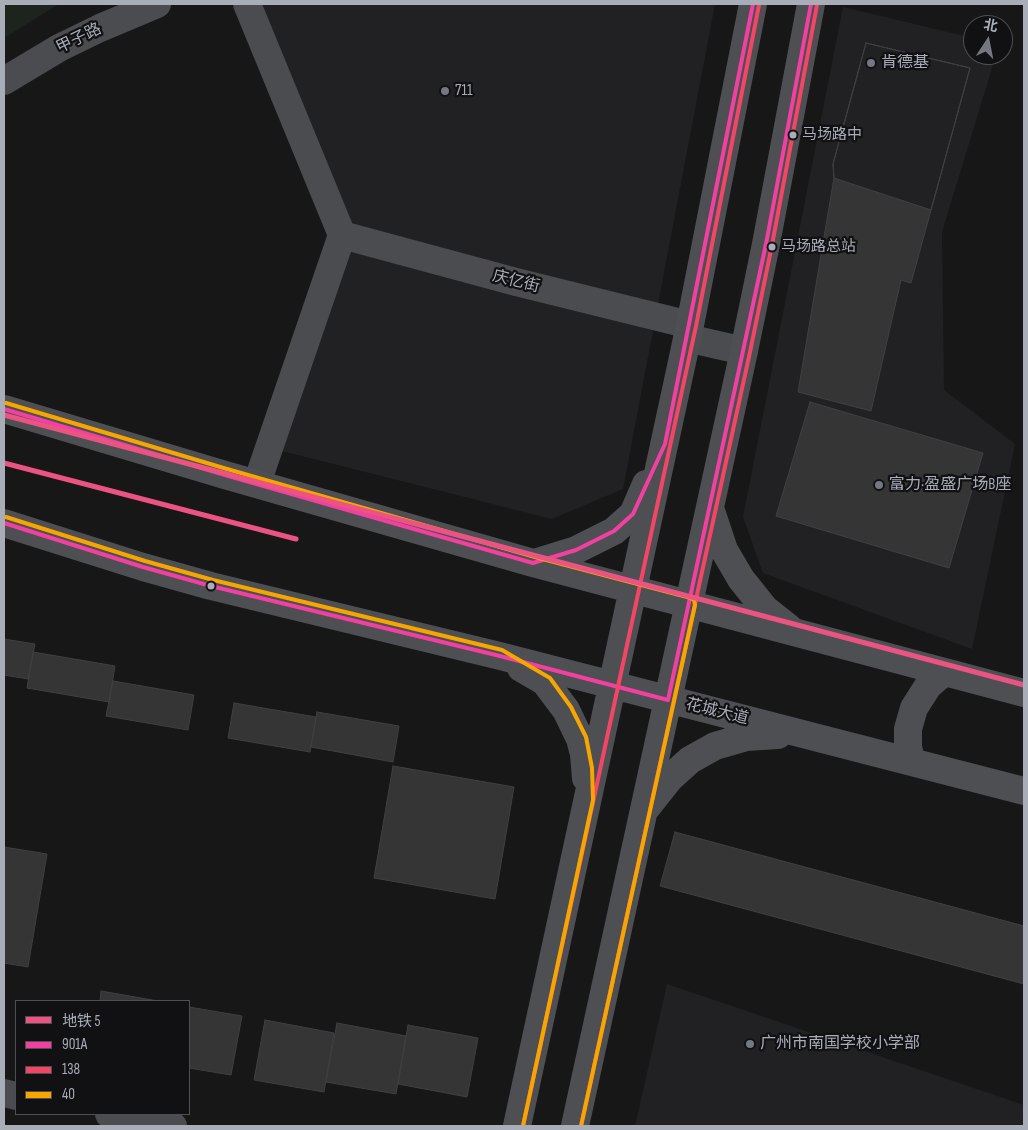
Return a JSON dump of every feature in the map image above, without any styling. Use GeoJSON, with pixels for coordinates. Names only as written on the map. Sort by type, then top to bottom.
{"type":"FeatureCollection","features":[{"type":"Feature","properties":{"kind":"main road"},"geometry":{"type":"LineString","coordinates":[[517,1126],[689,331],[753,4]]}},
{"type":"Feature","properties":{"kind":"main road"},"geometry":{"type":"LineString","coordinates":[[575,1126],[744,351],[811,4]]}},
{"type":"Feature","properties":{"kind":"main road"},"geometry":{"type":"LineString","coordinates":[[4,409],[217,473],[533,563],[1024,693]]}},
{"type":"Feature","properties":{"kind":"main road"},"geometry":{"type":"LineString","coordinates":[[533,563],[576,550],[614,531],[633,514],[665,444]]}},
{"type":"Feature","properties":{"kind":"main road"},"geometry":{"type":"LineString","coordinates":[[710,508],[724,550],[741,579],[764,608],[794,632]]}},
{"type":"Feature","properties":{"kind":"main road","name":"花城大道"},"geometry":{"type":"LineString","coordinates":[[4,523],[143,567],[211,586],[500,656],[1024,791]]}},
{"type":"Feature","properties":{"kind":"main road"},"geometry":{"type":"LineString","coordinates":[[500,656],[544,682],[566,710],[580,739],[584,754],[587,799]]}},
{"type":"Feature","properties":{"kind":"main road"},"geometry":{"type":"LineString","coordinates":[[911,762],[908,746],[908,729],[914,708],[928,686],[944,672]]}},
{"type":"Feature","properties":{"kind":"main road"},"geometry":{"type":"LineString","coordinates":[[643,812],[670,778],[690,760],[715,746],[746,737],[801,734]]}},
{"type":"Feature","properties":{"kind":"street","name":"甲子路"},"geometry":{"type":"LineString","coordinates":[[4,81],[59,48],[157,4]]}},
{"type":"Feature","properties":{"kind":"street"},"geometry":{"type":"LineString","coordinates":[[247,4],[342,235],[257,483]]}},
{"type":"Feature","properties":{"kind":"street","name":"庆亿街"},"geometry":{"type":"LineString","coordinates":[[342,235],[689,331],[744,351]]}},
{"type":"Feature","properties":{"kind":"street"},"geometry":{"type":"LineString","coordinates":[[114,1115],[173,1126]]}},
{"type":"Feature","properties":{"kind":"shaded area"},"geometry":{"type":"Polygon","coordinates":[[[4,4],[59,4],[4,38],[4,4]]]}},
{"type":"Feature","properties":{"kind":"shaded area"},"geometry":{"type":"Polygon","coordinates":[[[268,4],[715,4],[623,489],[552,519],[270,448],[342,235],[248,8],[268,4]]]}},
{"type":"Feature","properties":{"kind":"shaded area"},"geometry":{"type":"Polygon","coordinates":[[[843,7],[963,36],[963,65],[993,65],[942,232],[944,390],[1015,444],[972,649],[763,573],[743,517],[843,7]]]}},
{"type":"Feature","properties":{"kind":"shaded area","name":"广州市南国学校小学部"},"geometry":{"type":"Polygon","coordinates":[[[667,984],[1024,1105],[1024,1126],[635,1126],[667,984]]]}},
{"type":"Feature","properties":{"kind":"building"},"geometry":{"type":"Polygon","coordinates":[[[866,43],[970,68],[911,283],[901,280],[871,411],[798,392],[834,178],[833,164],[866,43]]]}},
{"type":"Feature","properties":{"kind":"building"},"geometry":{"type":"Polygon","coordinates":[[[866,43],[970,68],[931,210],[834,178],[833,164],[866,43]]]}},
{"type":"Feature","properties":{"kind":"building","name":"富力·盈盛广场B座"},"geometry":{"type":"Polygon","coordinates":[[[810,402],[983,453],[949,568],[776,516],[810,402]]]}},
{"type":"Feature","properties":{"kind":"building"},"geometry":{"type":"Polygon","coordinates":[[[4,639],[35,644],[28,679],[4,675],[4,639]]]}},
{"type":"Feature","properties":{"kind":"building"},"geometry":{"type":"Polygon","coordinates":[[[33,652],[115,666],[109,702],[27,688],[33,652]]]}},
{"type":"Feature","properties":{"kind":"building"},"geometry":{"type":"Polygon","coordinates":[[[113,681],[194,695],[188,730],[106,716],[113,681]]]}},
{"type":"Feature","properties":{"kind":"building"},"geometry":{"type":"Polygon","coordinates":[[[234,703],[316,717],[310,752],[228,738],[234,703]]]}},
{"type":"Feature","properties":{"kind":"building"},"geometry":{"type":"Polygon","coordinates":[[[317,712],[399,726],[393,762],[311,747],[317,712]]]}},
{"type":"Feature","properties":{"kind":"building"},"geometry":{"type":"Polygon","coordinates":[[[393,766],[514,787],[495,899],[374,878],[393,766]]]}},
{"type":"Feature","properties":{"kind":"building"},"geometry":{"type":"Polygon","coordinates":[[[675,832],[1024,926],[1024,984],[660,886],[675,832]]]}},
{"type":"Feature","properties":{"kind":"building"},"geometry":{"type":"Polygon","coordinates":[[[4,847],[47,854],[28,967],[4,963],[4,847]]]}},
{"type":"Feature","properties":{"kind":"building"},"geometry":{"type":"Polygon","coordinates":[[[101,991],[152,1000],[100,1000],[101,991]]]}},
{"type":"Feature","properties":{"kind":"building"},"geometry":{"type":"Polygon","coordinates":[[[190,1007],[242,1016],[231,1075],[190,1068],[190,1007]]]}},
{"type":"Feature","properties":{"kind":"building"},"geometry":{"type":"Polygon","coordinates":[[[265,1020],[334,1033],[324,1092],[254,1080],[265,1020]]]}},
{"type":"Feature","properties":{"kind":"building"},"geometry":{"type":"Polygon","coordinates":[[[337,1023],[406,1036],[396,1094],[326,1082],[337,1023]]]}},
{"type":"Feature","properties":{"kind":"building"},"geometry":{"type":"Polygon","coordinates":[[[408,1025],[478,1038],[467,1097],[398,1084],[408,1025]]]}},
{"type":"Feature","properties":{"kind":"metro line","name":"5"},"geometry":{"type":"LineString","coordinates":[[4,415],[1024,685]]}},
{"type":"Feature","properties":{"kind":"metro line","name":"5"},"geometry":{"type":"LineString","coordinates":[[4,463],[296,539]]}},
{"type":"Feature","properties":{"kind":"transit line","name":"901A"},"geometry":{"type":"LineString","coordinates":[[4,409],[225,475],[533,563],[576,550],[614,531],[633,514],[665,444],[753,4]]}},
{"type":"Feature","properties":{"kind":"transit line","name":"901A"},"geometry":{"type":"LineString","coordinates":[[4,523],[143,567],[211,586],[500,656],[668,700],[766,244],[811,4]]}},
{"type":"Feature","properties":{"kind":"transit line","name":"138"},"geometry":{"type":"LineString","coordinates":[[523,1126],[696,326],[759,5]]}},
{"type":"Feature","properties":{"kind":"transit line","name":"138"},"geometry":{"type":"LineString","coordinates":[[581,1126],[750,352],[817,5]]}},
{"type":"Feature","properties":{"kind":"transit line","name":"40"},"geometry":{"type":"LineString","coordinates":[[6,403],[227,469],[535,557],[694,600],[695,605],[581,1126]]}},
{"type":"Feature","properties":{"kind":"transit line","name":"40"},"geometry":{"type":"LineString","coordinates":[[6,517],[145,561],[213,580],[502,650],[550,678],[571,707],[586,737],[592,768],[593,800],[523,1126]]}},
{"type":"Feature","properties":{"kind":"place","name":"肯德基"},"geometry":{"type":"Point","coordinates":[871,63]}},
{"type":"Feature","properties":{"kind":"place","name":"711"},"geometry":{"type":"Point","coordinates":[445,91]}},
{"type":"Feature","properties":{"kind":"place","name":"马场路中"},"geometry":{"type":"Point","coordinates":[793,135]}},
{"type":"Feature","properties":{"kind":"place","name":"马场路总站"},"geometry":{"type":"Point","coordinates":[772,247]}},
{"type":"Feature","properties":{"kind":"place","name":"富力·盈盛广场B座"},"geometry":{"type":"Point","coordinates":[879,485]}},
{"type":"Feature","properties":{"kind":"place","name":"广州市南国学校小学部"},"geometry":{"type":"Point","coordinates":[750,1044]}}]}
